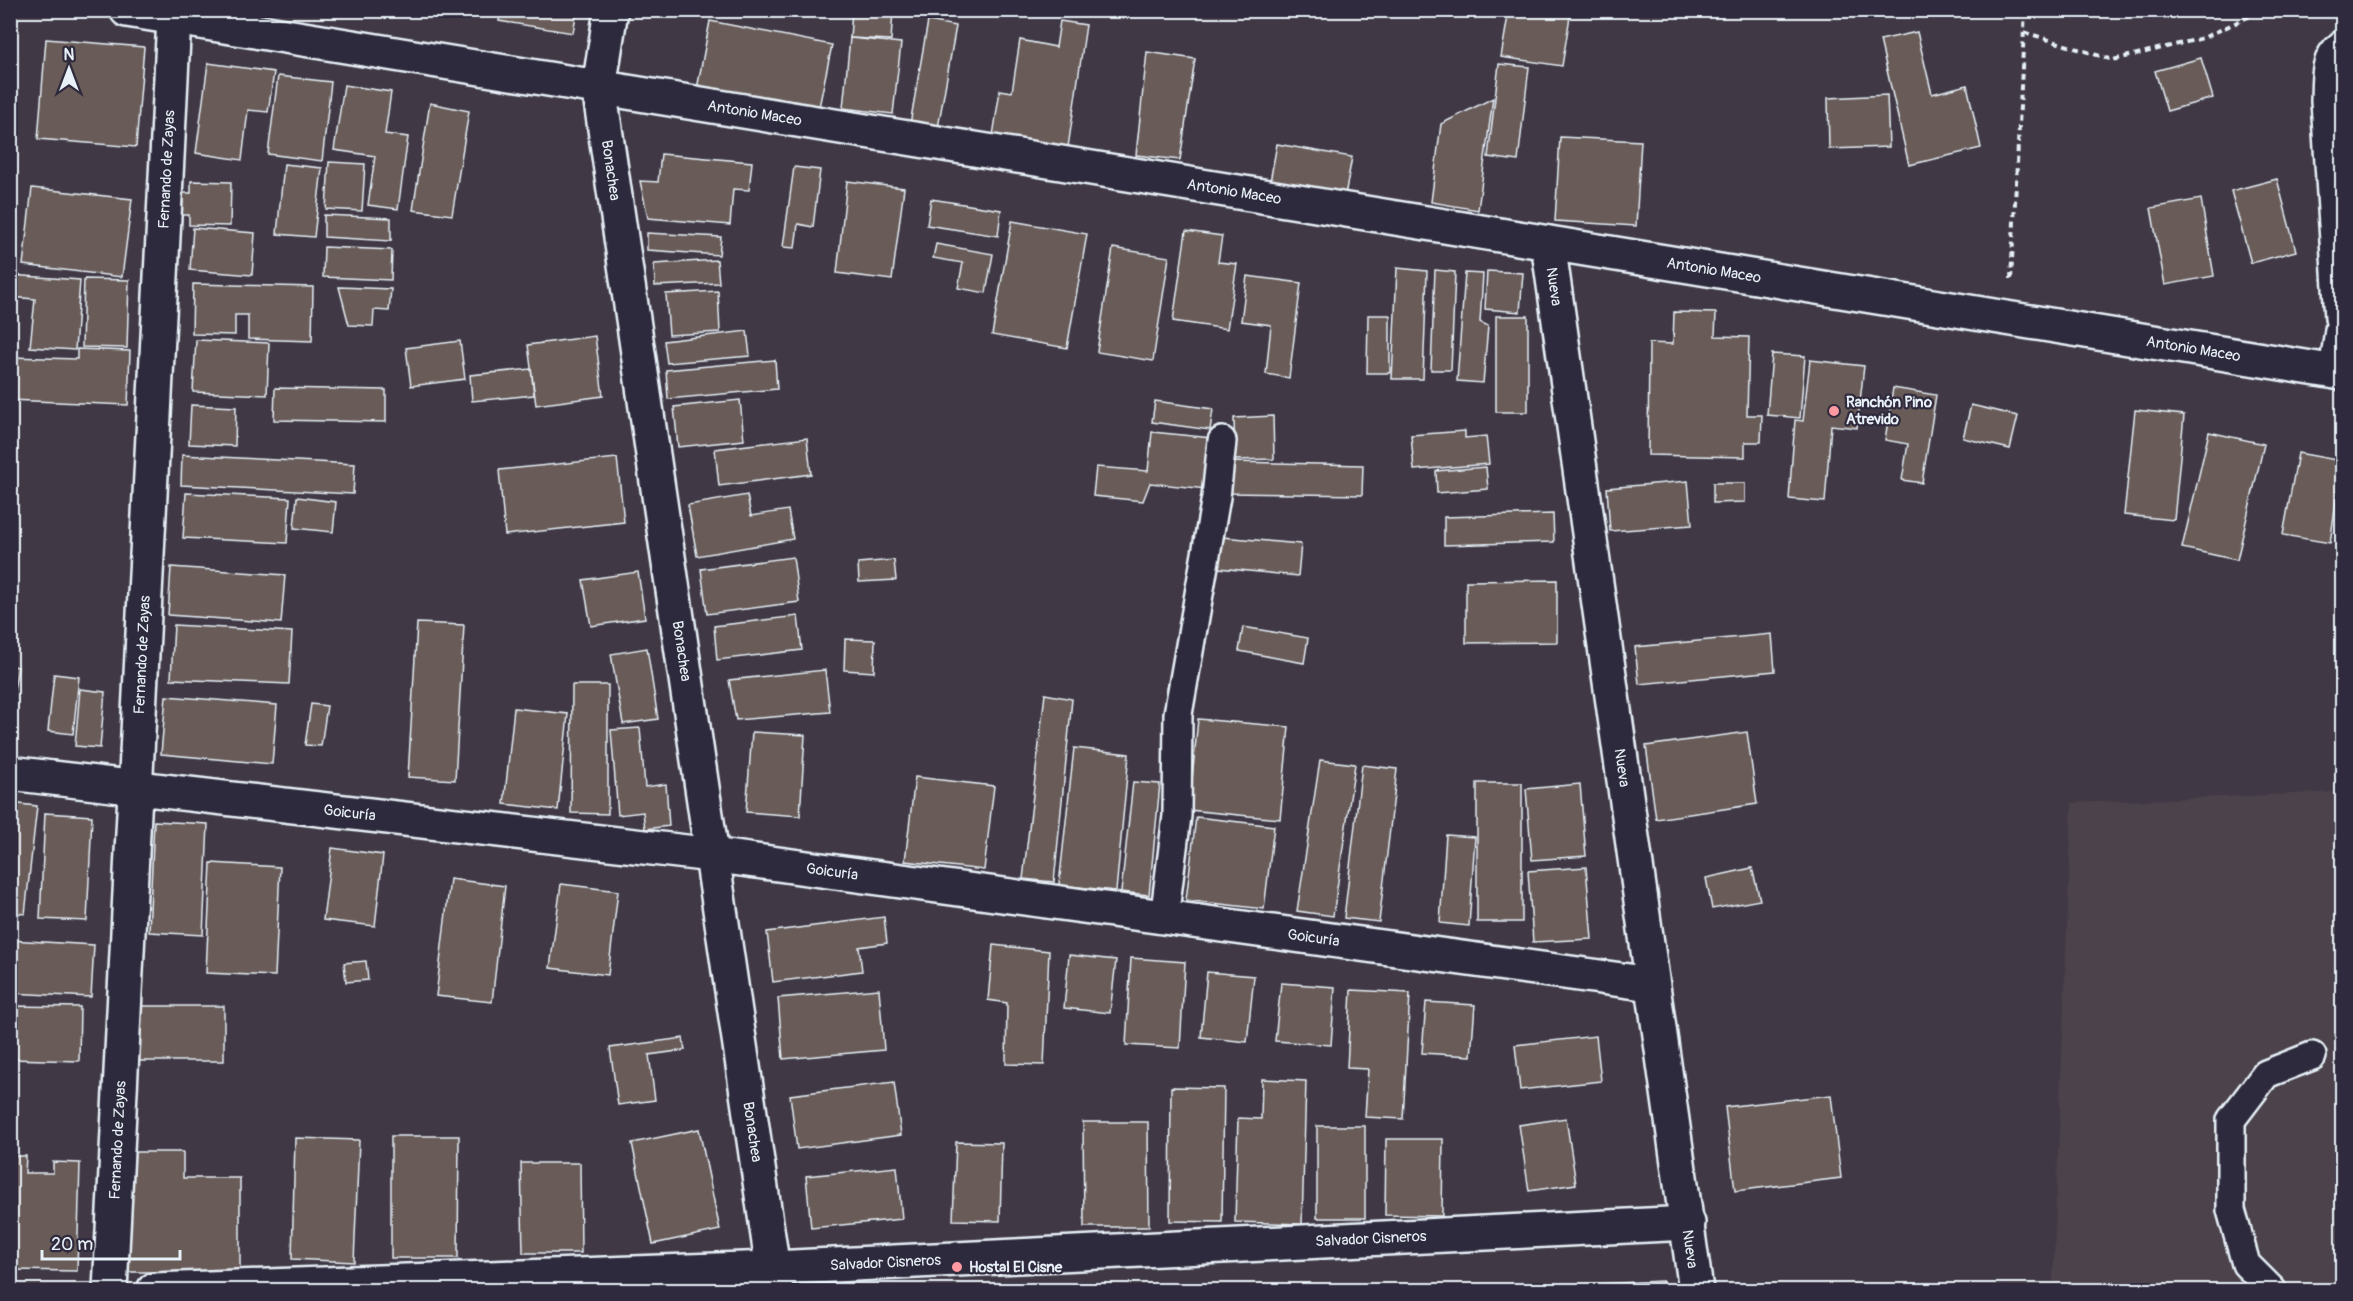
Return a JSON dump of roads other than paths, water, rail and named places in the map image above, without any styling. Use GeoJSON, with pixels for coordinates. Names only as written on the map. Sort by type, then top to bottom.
{"type":"FeatureCollection","features":[{"type":"Feature","properties":{"kind":"street","name":"Antonio Maceo"},"geometry":{"type":"LineString","coordinates":[[127,10],[2339,372]]}},
{"type":"Feature","properties":{"kind":"street","name":"Bonachea"},"geometry":{"type":"LineString","coordinates":[[611,10],[599,88],[774,1279]]}},
{"type":"Feature","properties":{"kind":"street","name":"Fernando de Zayas"},"geometry":{"type":"LineString","coordinates":[[110,1290],[174,18]]}},
{"type":"Feature","properties":{"kind":"street"},"geometry":{"type":"LineString","coordinates":[[2343,48],[2337,52],[2329,68],[2328,101],[2343,318]]}},
{"type":"Feature","properties":{"kind":"street","name":"Nueva"},"geometry":{"type":"LineString","coordinates":[[1548,243],[1696,1290]]}},
{"type":"Feature","properties":{"kind":"street"},"geometry":{"type":"LineString","coordinates":[[2339,372],[2343,330]]}},
{"type":"Feature","properties":{"kind":"street","name":"Goicuría"},"geometry":{"type":"LineString","coordinates":[[10,773],[712,855],[1164,919],[1651,984]]}},
{"type":"Feature","properties":{"kind":"street","name":"Salvador Cisneros"},"geometry":{"type":"LineString","coordinates":[[154,1290],[774,1279],[1688,1223]]}},
{"type":"Feature","properties":{"kind":"lane"},"geometry":{"type":"LineString","coordinates":[[1164,919],[1177,816],[1178,714],[1216,497],[1222,441]]}},
{"type":"Feature","properties":{"kind":"lane"},"geometry":{"type":"LineString","coordinates":[[2272,1290],[2246,1264],[2231,1210],[2231,1120],[2265,1074],[2312,1056]]}},
{"type":"Feature","properties":{"kind":"place","name":"Ranchón Pino Atrevido"},"geometry":{"type":"Point","coordinates":[1834,411]}},
{"type":"Feature","properties":{"kind":"place","name":"Hostal El Cisne"},"geometry":{"type":"Point","coordinates":[957,1267]}}]}
